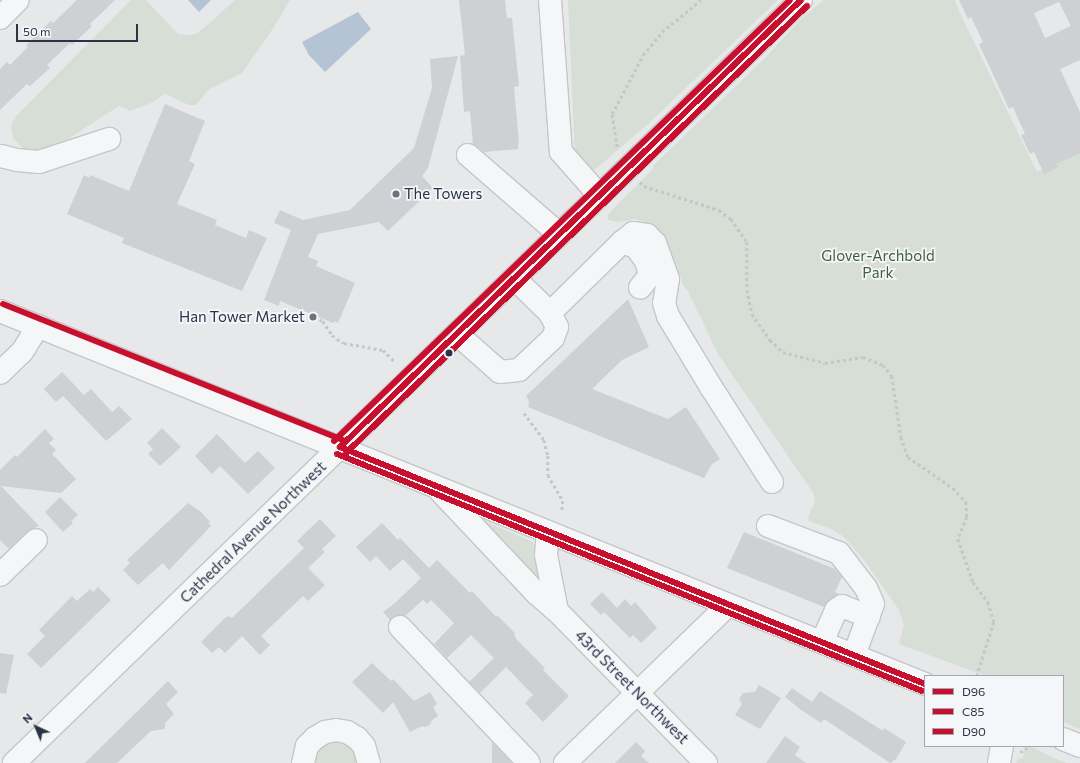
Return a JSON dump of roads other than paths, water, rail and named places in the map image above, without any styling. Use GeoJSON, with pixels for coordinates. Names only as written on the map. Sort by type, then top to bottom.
{"type":"FeatureCollection","features":[{"type":"Feature","properties":{"kind":"street"},"geometry":{"type":"LineString","coordinates":[[0,18],[18,0]]}},
{"type":"Feature","properties":{"kind":"street"},"geometry":{"type":"LineString","coordinates":[[550,0],[561,152],[599,195]]}},
{"type":"Feature","properties":{"kind":"street","name":"Cathedral Avenue Northwest"},"geometry":{"type":"LineString","coordinates":[[14,763],[801,0]]}},
{"type":"Feature","properties":{"kind":"street"},"geometry":{"type":"LineString","coordinates":[[3,151],[17,160],[39,162],[109,139]]}},
{"type":"Feature","properties":{"kind":"street"},"geometry":{"type":"LineString","coordinates":[[468,155],[559,234]]}},
{"type":"Feature","properties":{"kind":"street"},"geometry":{"type":"LineString","coordinates":[[550,313],[633,233],[647,235],[655,243],[668,279],[664,303],[668,316],[711,387],[772,482]]}},
{"type":"Feature","properties":{"kind":"street"},"geometry":{"type":"LineString","coordinates":[[622,242],[636,247],[646,262],[650,275],[640,288]]}},
{"type":"Feature","properties":{"kind":"street"},"geometry":{"type":"LineString","coordinates":[[457,334],[500,372],[519,370],[553,338],[557,327],[550,313],[514,278]]}},
{"type":"Feature","properties":{"kind":"street"},"geometry":{"type":"LineString","coordinates":[[0,311],[924,684]]}},
{"type":"Feature","properties":{"kind":"street"},"geometry":{"type":"LineString","coordinates":[[0,373],[22,352],[38,326]]}},
{"type":"Feature","properties":{"kind":"street","name":"43rd Street Northwest"},"geometry":{"type":"LineString","coordinates":[[436,487],[536,593],[557,611],[706,763]]}},
{"type":"Feature","properties":{"kind":"street"},"geometry":{"type":"LineString","coordinates":[[768,526],[839,554],[866,588],[873,604],[854,655]]}},
{"type":"Feature","properties":{"kind":"street"},"geometry":{"type":"LineString","coordinates":[[548,532],[546,555],[557,611]]}},
{"type":"Feature","properties":{"kind":"street"},"geometry":{"type":"LineString","coordinates":[[0,575],[36,540]]}},
{"type":"Feature","properties":{"kind":"street"},"geometry":{"type":"LineString","coordinates":[[565,763],[728,605]]}},
{"type":"Feature","properties":{"kind":"street"},"geometry":{"type":"LineString","coordinates":[[822,642],[836,610],[842,606],[868,617]]}},
{"type":"Feature","properties":{"kind":"street"},"geometry":{"type":"LineString","coordinates":[[400,627],[529,763]]}},
{"type":"Feature","properties":{"kind":"street"},"geometry":{"type":"LineString","coordinates":[[303,763],[307,746],[315,738],[325,732],[336,730],[347,732],[357,738],[364,746],[369,763]]}},
{"type":"Feature","properties":{"kind":"street"},"geometry":{"type":"LineString","coordinates":[[1064,739],[1080,746]]}},
{"type":"Feature","properties":{"kind":"street"},"geometry":{"type":"LineString","coordinates":[[999,763],[1002,747]]}},
{"type":"Feature","properties":{"kind":"water"},"geometry":{"type":"Polygon","coordinates":[[[188,0],[211,0],[199,12],[188,0]]]}},
{"type":"Feature","properties":{"kind":"water"},"geometry":{"type":"Polygon","coordinates":[[[358,12],[371,29],[325,72],[309,55],[302,42],[358,12]]]}},
{"type":"Feature","properties":{"kind":"place","name":"The Towers"},"geometry":{"type":"Point","coordinates":[396,194]}},
{"type":"Feature","properties":{"kind":"place","name":"Han Tower Market"},"geometry":{"type":"Point","coordinates":[313,317]}},
{"type":"Feature","properties":{"kind":"park label","name":"Glover-Archbold Park"},"geometry":{"type":"Point","coordinates":[878,264]}}]}
